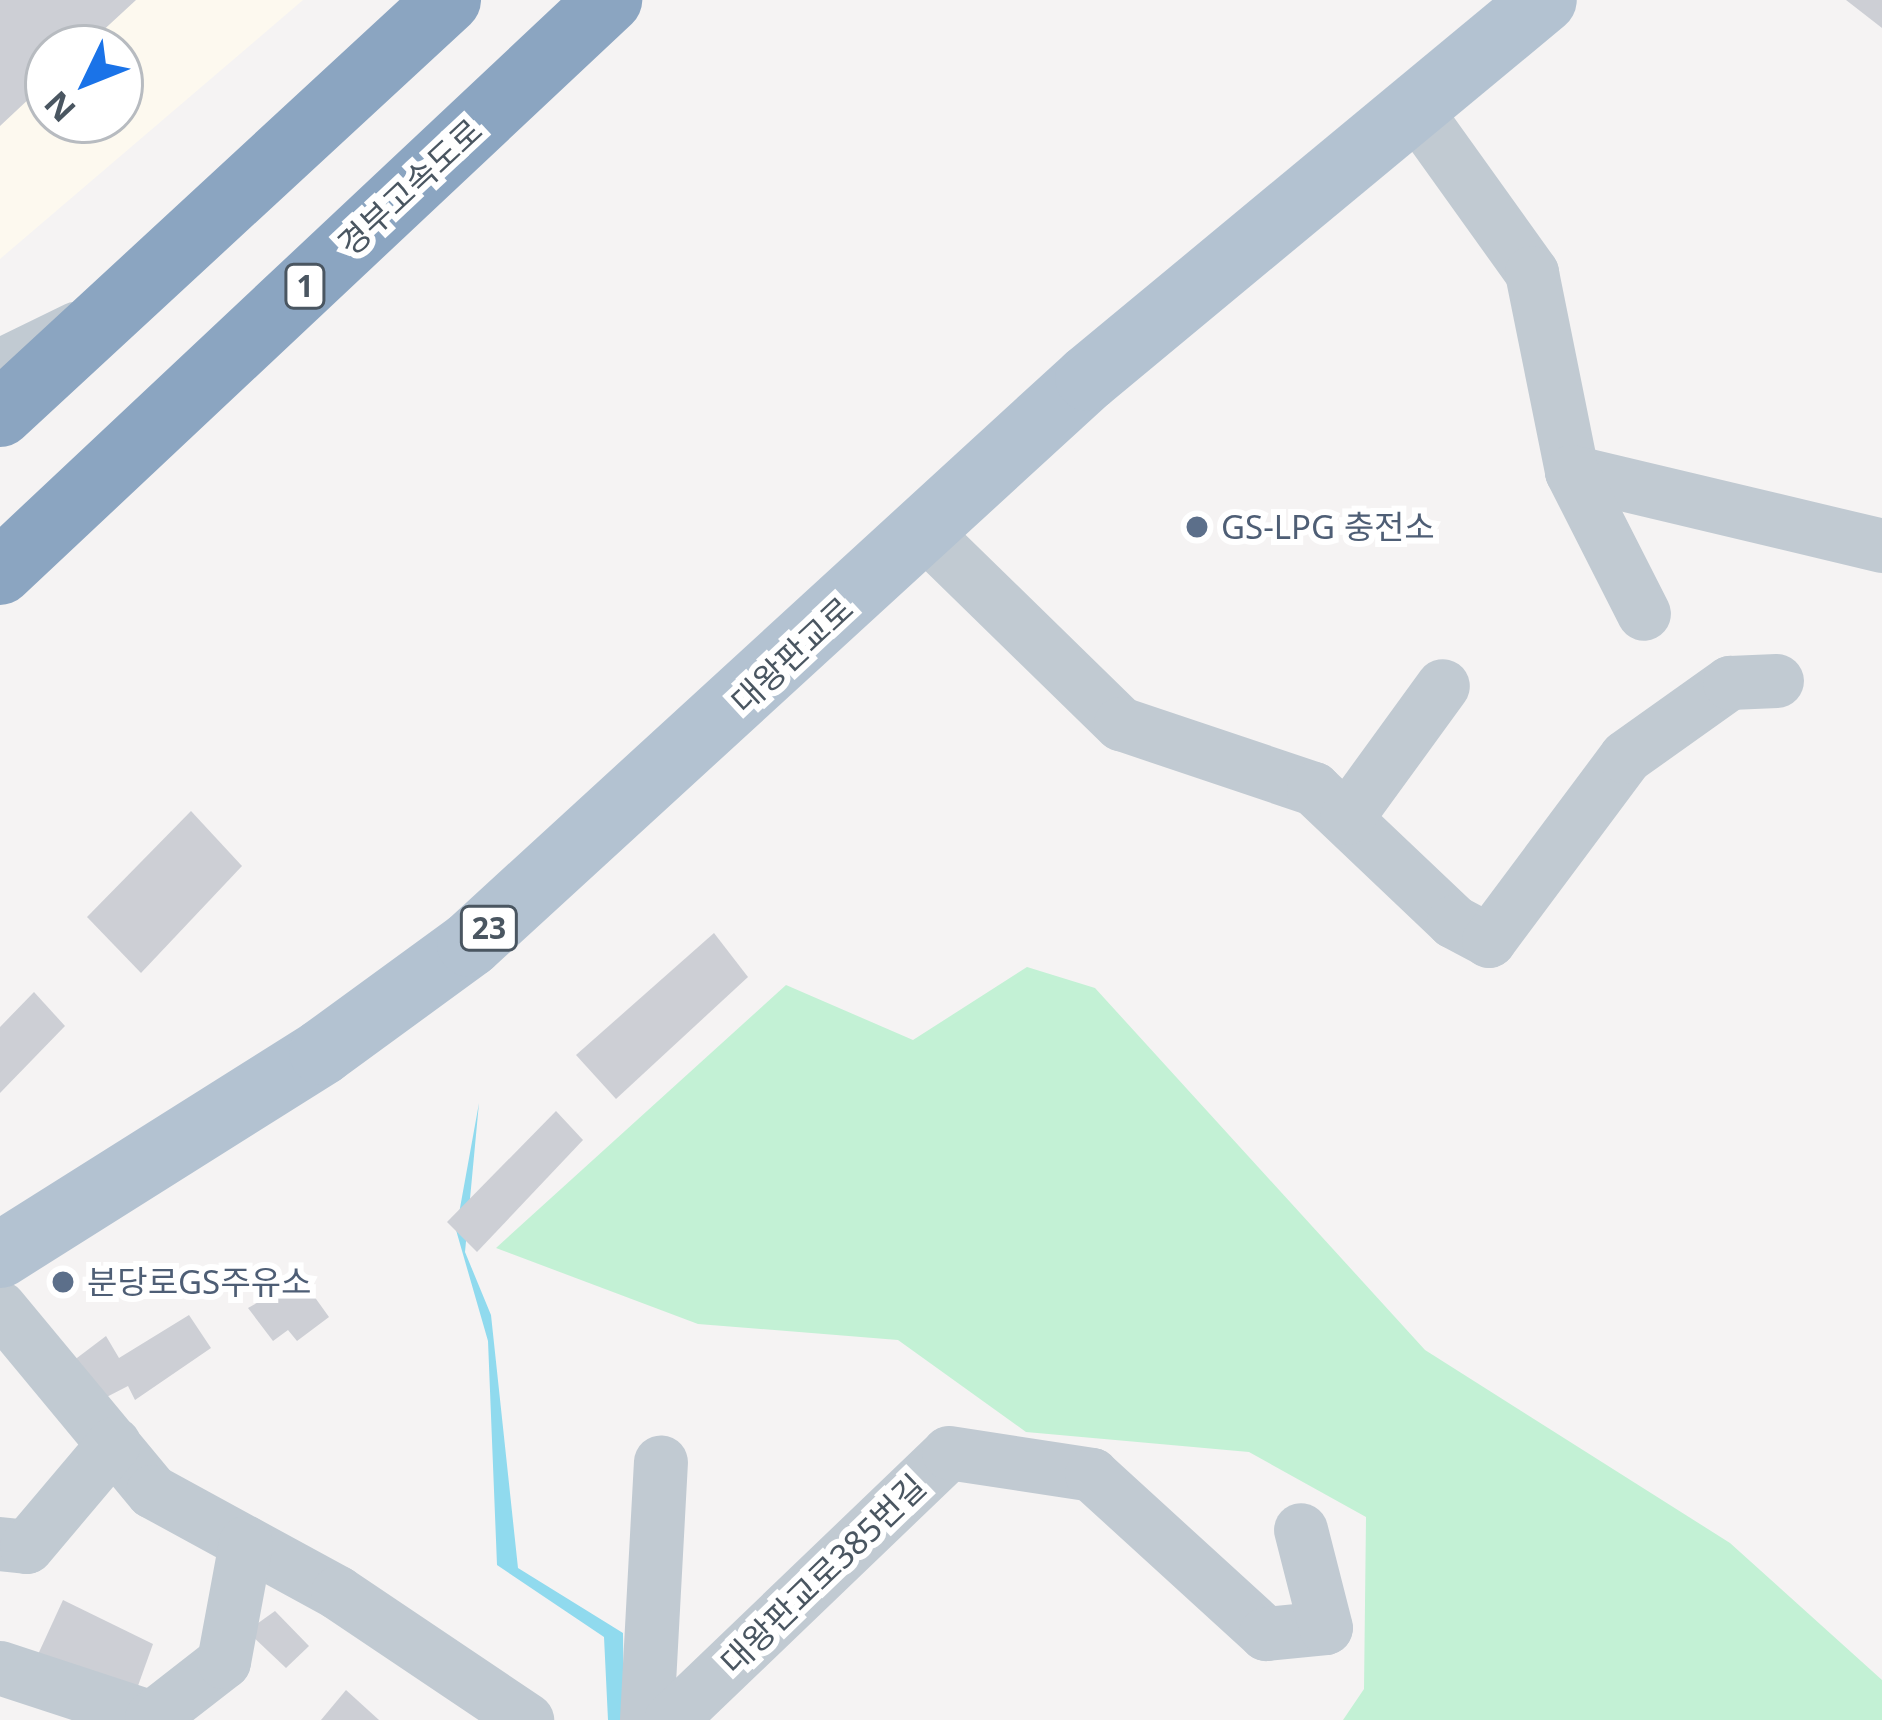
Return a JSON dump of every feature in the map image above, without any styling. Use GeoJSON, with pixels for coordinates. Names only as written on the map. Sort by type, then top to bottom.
{"type":"FeatureCollection","features":[{"type":"Feature","properties":{"kind":"highway"},"geometry":{"type":"LineString","coordinates":[[0,414],[448,0]]}},
{"type":"Feature","properties":{"kind":"highway","name":"경부고속도로"},"geometry":{"type":"LineString","coordinates":[[0,572],[610,0]]}},
{"type":"Feature","properties":{"kind":"main road","name":"대왕판교로"},"geometry":{"type":"LineString","coordinates":[[0,1255],[322,1052],[470,944],[923,531],[1544,0]]}},
{"type":"Feature","properties":{"kind":"street"},"geometry":{"type":"LineString","coordinates":[[1414,108],[1532,273],[1572,472],[1644,614]]}},
{"type":"Feature","properties":{"kind":"street"},"geometry":{"type":"LineString","coordinates":[[0,365],[110,312]]}},
{"type":"Feature","properties":{"kind":"street"},"geometry":{"type":"LineString","coordinates":[[1572,472],[1882,546]]}},
{"type":"Feature","properties":{"kind":"street"},"geometry":{"type":"LineString","coordinates":[[923,531],[1120,724],[1314,789],[1454,922],[1489,941],[1626,757],[1730,682],[1777,680]]}},
{"type":"Feature","properties":{"kind":"street"},"geometry":{"type":"LineString","coordinates":[[1347,818],[1443,686]]}},
{"type":"Feature","properties":{"kind":"street"},"geometry":{"type":"LineString","coordinates":[[0,1308],[153,1492],[246,1543],[527,1720]]}},
{"type":"Feature","properties":{"kind":"street"},"geometry":{"type":"LineString","coordinates":[[0,1544],[28,1546],[114,1444]]}},
{"type":"Feature","properties":{"kind":"street","name":"대왕판교로385번길"},"geometry":{"type":"LineString","coordinates":[[670,1720],[949,1453],[1092,1475],[1266,1634],[1326,1628],[1301,1530]]}},
{"type":"Feature","properties":{"kind":"street"},"geometry":{"type":"LineString","coordinates":[[647,1720],[661,1462]]}},
{"type":"Feature","properties":{"kind":"street"},"geometry":{"type":"LineString","coordinates":[[0,1668],[152,1718],[224,1662],[246,1543]]}},
{"type":"Feature","properties":{"kind":"shaded area"},"geometry":{"type":"Polygon","coordinates":[[[0,0],[303,0],[144,136],[144,24],[24,24],[24,144],[135,144],[0,259],[0,0]]]}},
{"type":"Feature","properties":{"kind":"green space"},"geometry":{"type":"Polygon","coordinates":[[[1027,967],[1095,988],[1425,1350],[1730,1543],[1882,1680],[1882,1720],[1343,1720],[1364,1689],[1366,1517],[1249,1452],[1026,1432],[898,1340],[698,1324],[496,1248],[786,985],[913,1040],[1027,967]]]}},
{"type":"Feature","properties":{"kind":"water"},"geometry":{"type":"Polygon","coordinates":[[[479,1103],[465,1252],[491,1315],[518,1568],[623,1633],[624,1720],[608,1720],[604,1637],[497,1565],[488,1341],[456,1230],[479,1103]]]}},
{"type":"Feature","properties":{"kind":"building"},"geometry":{"type":"Polygon","coordinates":[[[0,0],[136,0],[110,24],[24,24],[24,104],[0,126],[0,0]]]}},
{"type":"Feature","properties":{"kind":"building"},"geometry":{"type":"Polygon","coordinates":[[[1846,0],[1882,0],[1882,28],[1846,0]]]}},
{"type":"Feature","properties":{"kind":"building"},"geometry":{"type":"Polygon","coordinates":[[[191,811],[242,866],[141,973],[87,917],[191,811]]]}},
{"type":"Feature","properties":{"kind":"building"},"geometry":{"type":"Polygon","coordinates":[[[714,933],[748,977],[616,1099],[576,1055],[714,933]]]}},
{"type":"Feature","properties":{"kind":"building"},"geometry":{"type":"Polygon","coordinates":[[[34,992],[65,1026],[0,1093],[0,1027],[34,992]]]}},
{"type":"Feature","properties":{"kind":"building"},"geometry":{"type":"Polygon","coordinates":[[[556,1111],[583,1140],[477,1252],[447,1222],[556,1111]]]}},
{"type":"Feature","properties":{"kind":"building"},"geometry":{"type":"Polygon","coordinates":[[[301,1278],[329,1317],[297,1341],[288,1330],[273,1341],[248,1308],[301,1278]]]}},
{"type":"Feature","properties":{"kind":"building"},"geometry":{"type":"Polygon","coordinates":[[[189,1315],[211,1348],[135,1400],[128,1386],[95,1403],[69,1364],[106,1336],[119,1358],[189,1315]]]}},
{"type":"Feature","properties":{"kind":"building"},"geometry":{"type":"Polygon","coordinates":[[[63,1600],[153,1644],[130,1708],[29,1674],[63,1600]]]}},
{"type":"Feature","properties":{"kind":"building"},"geometry":{"type":"Polygon","coordinates":[[[275,1611],[309,1646],[286,1668],[247,1631],[275,1611]]]}},
{"type":"Feature","properties":{"kind":"building"},"geometry":{"type":"Polygon","coordinates":[[[346,1690],[379,1720],[321,1720],[346,1690]]]}},
{"type":"Feature","properties":{"kind":"place","name":"GS-LPG 충전소"},"geometry":{"type":"Point","coordinates":[1197,527]}},
{"type":"Feature","properties":{"kind":"place","name":"분당로GS주유소"},"geometry":{"type":"Point","coordinates":[63,1282]}}]}
